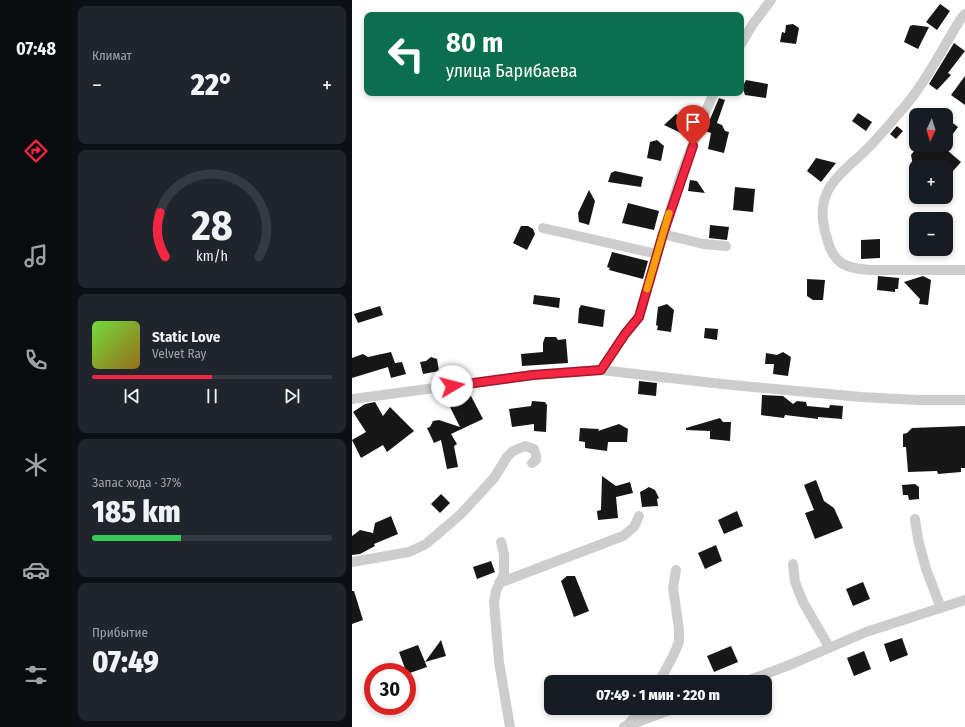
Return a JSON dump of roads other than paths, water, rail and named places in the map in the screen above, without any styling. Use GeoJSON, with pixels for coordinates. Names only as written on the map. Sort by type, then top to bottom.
{"type":"FeatureCollection","features":[{"type":"Feature","properties":{"kind":"street"},"geometry":{"type":"LineString","coordinates":[[744,39],[771,0]]}},
{"type":"Feature","properties":{"kind":"street"},"geometry":{"type":"LineString","coordinates":[[965,14],[921,86],[867,149],[831,187],[824,201],[824,231],[830,250],[835,259],[844,265],[857,269],[869,270],[965,270]]}},
{"type":"Feature","properties":{"kind":"street"},"geometry":{"type":"LineString","coordinates":[[601,370],[625,334],[639,317],[682,175],[713,96]]}},
{"type":"Feature","properties":{"kind":"street"},"geometry":{"type":"LineString","coordinates":[[542,228],[657,254]]}},
{"type":"Feature","properties":{"kind":"street"},"geometry":{"type":"LineString","coordinates":[[663,234],[703,244],[726,246]]}},
{"type":"Feature","properties":{"kind":"street"},"geometry":{"type":"LineString","coordinates":[[352,399],[533,375],[601,370],[722,384],[861,397],[918,400],[965,400]]}},
{"type":"Feature","properties":{"kind":"street"},"geometry":{"type":"LineString","coordinates":[[352,562],[408,552],[426,544],[460,514],[494,478],[507,456],[519,447],[529,446],[534,449],[536,460],[532,463]]}},
{"type":"Feature","properties":{"kind":"street"},"geometry":{"type":"LineString","coordinates":[[499,583],[623,536],[634,527],[639,516]]}},
{"type":"Feature","properties":{"kind":"street"},"geometry":{"type":"LineString","coordinates":[[915,519],[918,539],[926,569],[941,608]]}},
{"type":"Feature","properties":{"kind":"street"},"geometry":{"type":"LineString","coordinates":[[501,542],[504,574],[496,591],[494,602],[496,638],[502,691],[507,706],[510,727]]}},
{"type":"Feature","properties":{"kind":"street"},"geometry":{"type":"LineString","coordinates":[[793,564],[795,582],[803,602],[829,647]]}},
{"type":"Feature","properties":{"kind":"street"},"geometry":{"type":"LineString","coordinates":[[663,675],[679,642],[679,629],[673,588],[676,570]]}},
{"type":"Feature","properties":{"kind":"street"},"geometry":{"type":"LineString","coordinates":[[763,675],[866,632],[965,600]]}},
{"type":"Feature","properties":{"kind":"street"},"geometry":{"type":"LineString","coordinates":[[626,726],[636,715]]}},
{"type":"Feature","properties":{"kind":"street"},"geometry":{"type":"LineString","coordinates":[[626,726],[656,715]]}}]}
